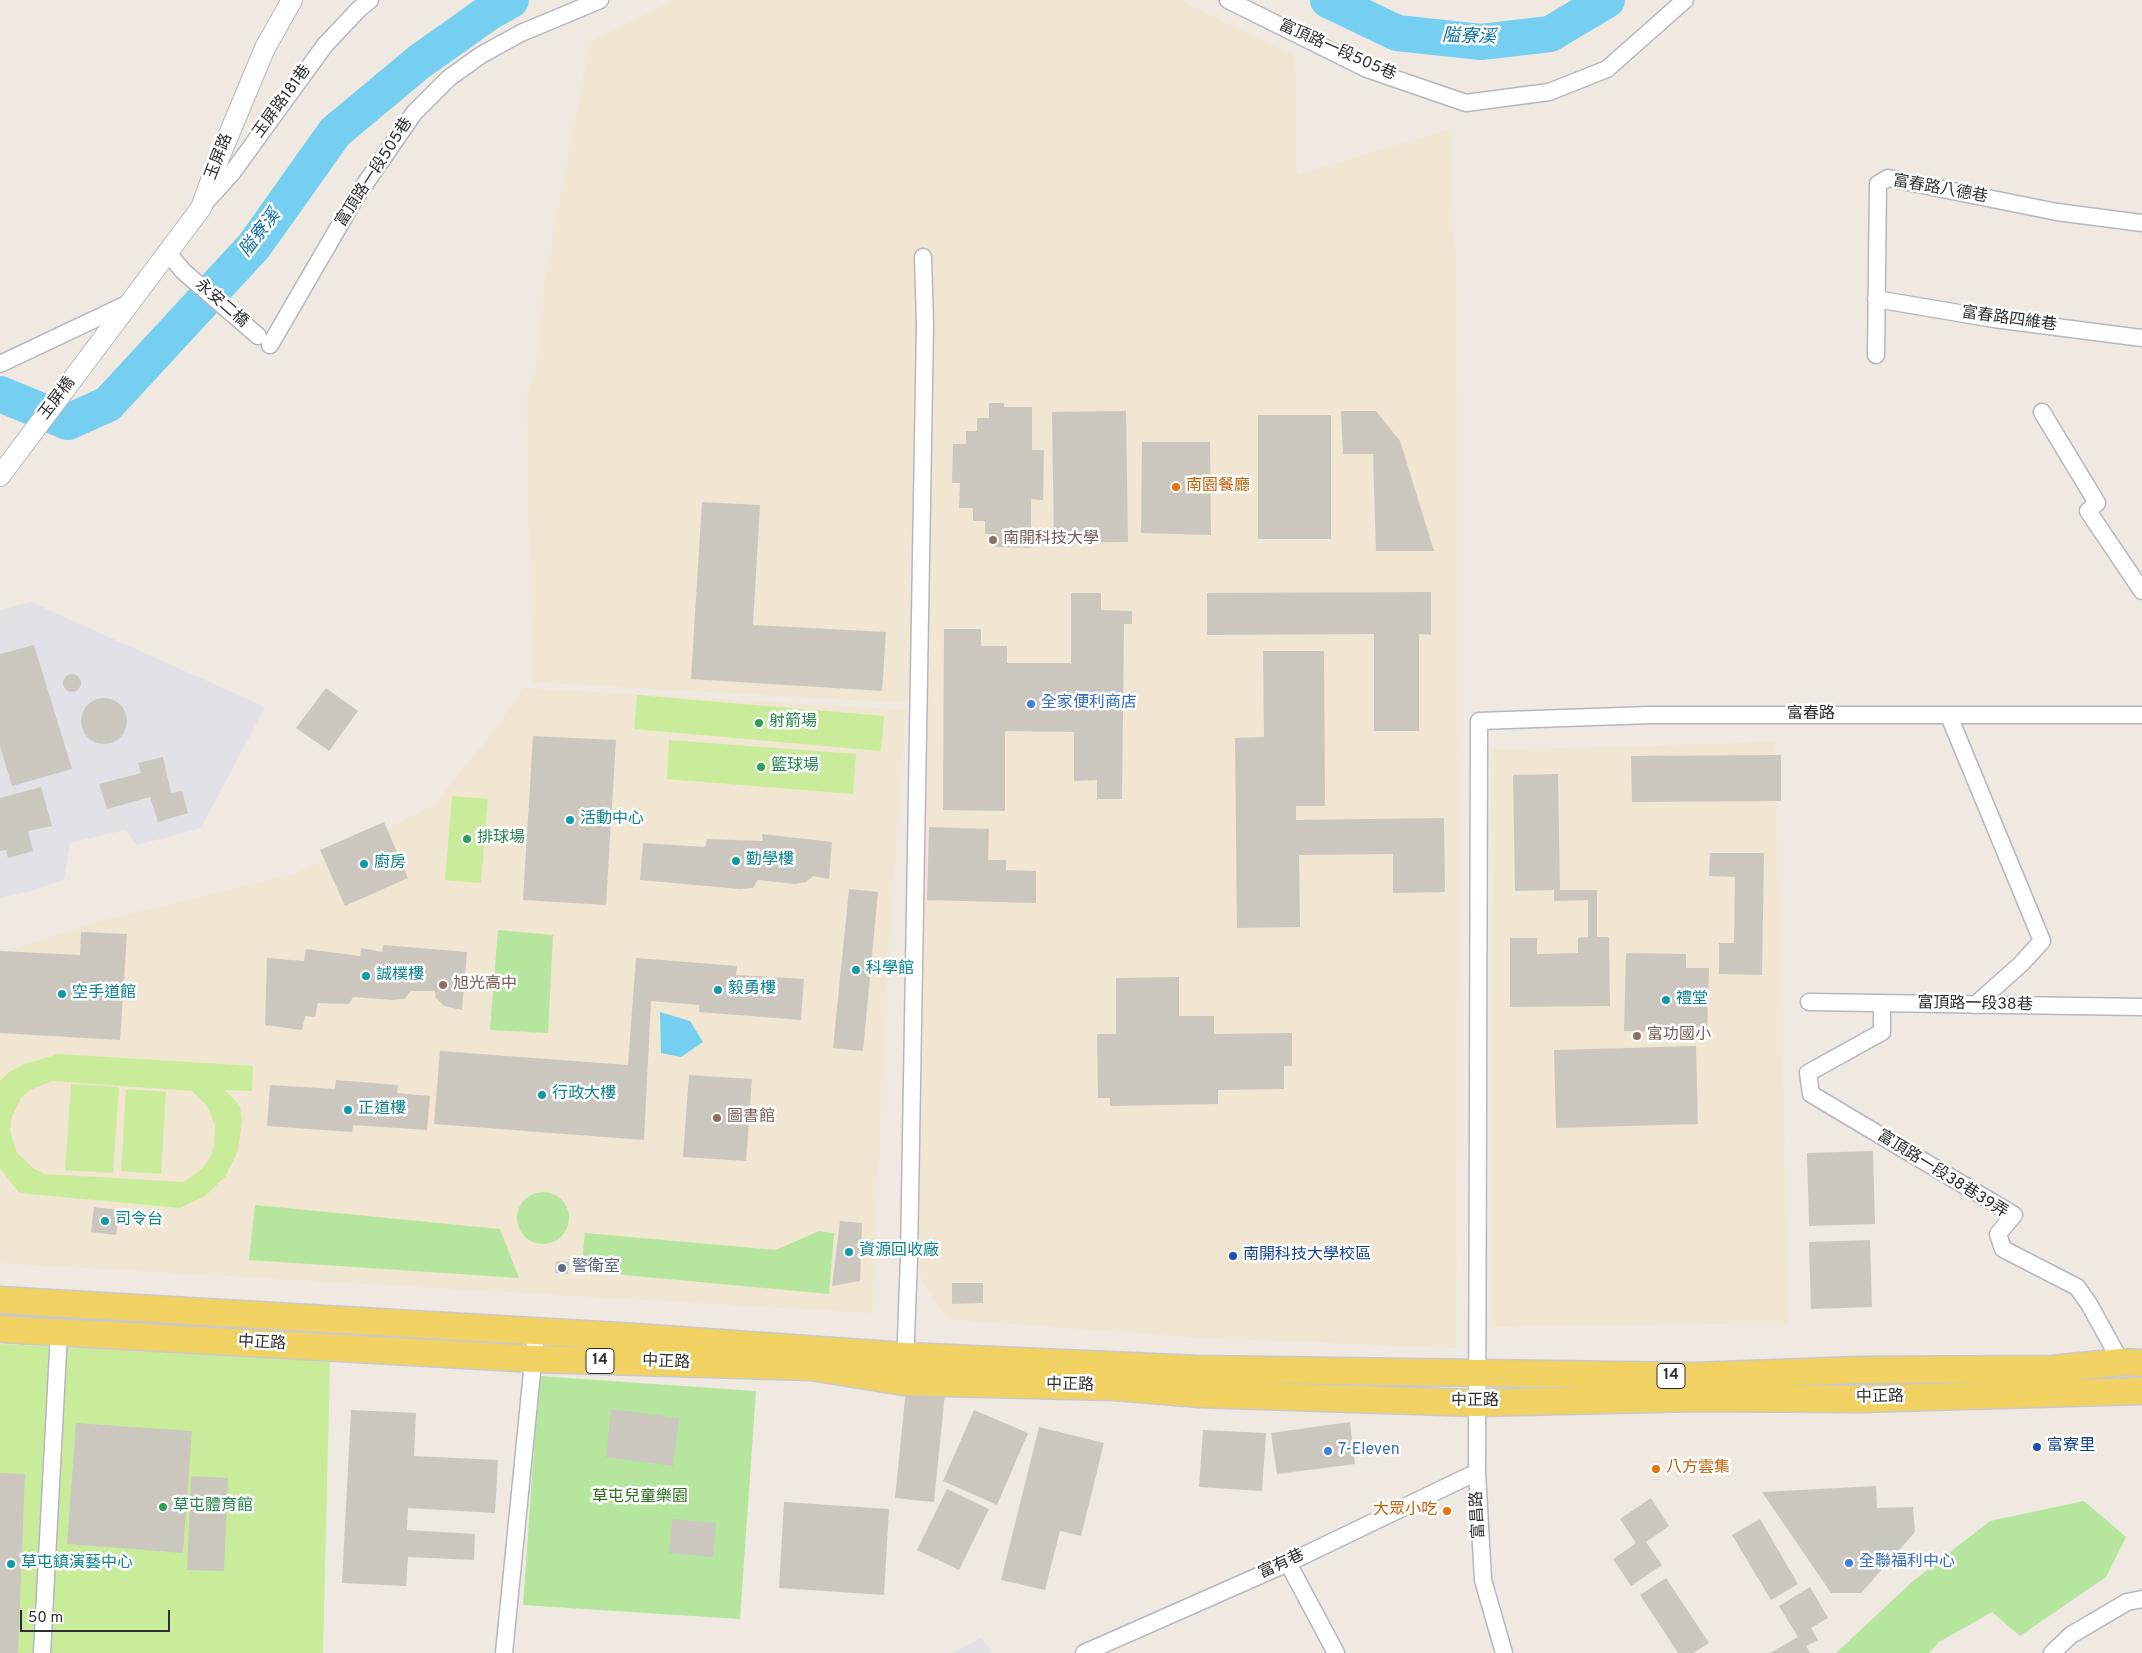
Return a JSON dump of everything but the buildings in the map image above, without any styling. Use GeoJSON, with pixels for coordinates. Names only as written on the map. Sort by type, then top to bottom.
{"type":"FeatureCollection","features":[{"type":"Feature","properties":{"kind":"main road","name":"中正路"},"geometry":{"type":"LineString","coordinates":[[0,1300],[905,1356],[1199,1369],[1476,1375],[1693,1376],[1858,1370],[2052,1369],[2131,1363]]}},
{"type":"Feature","properties":{"kind":"main road","name":"中正路"},"geometry":{"type":"LineString","coordinates":[[0,1329],[535,1359],[812,1367],[904,1382],[1114,1387],[1200,1394],[1476,1403],[1696,1398],[1861,1399],[2142,1390]]}},
{"type":"Feature","properties":{"kind":"street","name":"玉屏路"},"geometry":{"type":"LineString","coordinates":[[115,323],[201,208],[219,158],[265,48],[292,0]]}},
{"type":"Feature","properties":{"kind":"street","name":"玉屏路181巷"},"geometry":{"type":"LineString","coordinates":[[201,208],[232,173],[325,45],[370,0]]}},
{"type":"Feature","properties":{"kind":"street","name":"富頂路一段505巷"},"geometry":{"type":"LineString","coordinates":[[264,341],[356,197],[414,113],[448,78],[481,55],[521,33],[600,0]]}},
{"type":"Feature","properties":{"kind":"street","name":"富頂路一段505巷"},"geometry":{"type":"LineString","coordinates":[[1228,0],[1367,68],[1466,103],[1549,92],[1607,69],[1685,0]]}},
{"type":"Feature","properties":{"kind":"street","name":"富春路八德巷"},"geometry":{"type":"LineString","coordinates":[[1876,354],[1878,184],[1888,178],[2057,212],[2142,223]]}},
{"type":"Feature","properties":{"kind":"street","name":"永安二橋"},"geometry":{"type":"LineString","coordinates":[[167,252],[184,272],[264,341]]}},
{"type":"Feature","properties":{"kind":"street"},"geometry":{"type":"LineString","coordinates":[[904,1382],[909,1257],[925,335],[923,257]]}},
{"type":"Feature","properties":{"kind":"street","name":"富春路四維巷"},"geometry":{"type":"LineString","coordinates":[[1876,299],[1994,319],[2142,338]]}},
{"type":"Feature","properties":{"kind":"street","name":"玉屏路"},"geometry":{"type":"LineString","coordinates":[[0,364],[129,303]]}},
{"type":"Feature","properties":{"kind":"street","name":"玉屏橋"},"geometry":{"type":"LineString","coordinates":[[0,476],[115,323]]}},
{"type":"Feature","properties":{"kind":"street"},"geometry":{"type":"LineString","coordinates":[[2042,412],[2097,503],[2088,510],[2142,591]]}},
{"type":"Feature","properties":{"kind":"street","name":"富春路"},"geometry":{"type":"LineString","coordinates":[[1479,721],[1650,715],[2142,715]]}},
{"type":"Feature","properties":{"kind":"street"},"geometry":{"type":"LineString","coordinates":[[1948,716],[2042,941],[2021,964],[1974,1005]]}},
{"type":"Feature","properties":{"kind":"street","name":"富昌路"},"geometry":{"type":"LineString","coordinates":[[1479,721],[1477,1472],[1483,1580],[1504,1653]]}},
{"type":"Feature","properties":{"kind":"street","name":"富頂路一段38巷"},"geometry":{"type":"LineString","coordinates":[[1809,1002],[2142,1007]]}},
{"type":"Feature","properties":{"kind":"street","name":"富頂路一段38巷39弄"},"geometry":{"type":"LineString","coordinates":[[1882,1003],[1882,1032],[1808,1073],[1811,1094],[2014,1216],[1998,1234],[2004,1249],[2077,1286],[2131,1363]]}},
{"type":"Feature","properties":{"kind":"street"},"geometry":{"type":"LineString","coordinates":[[504,1653],[535,1359],[536,1332]]}},
{"type":"Feature","properties":{"kind":"street"},"geometry":{"type":"LineString","coordinates":[[42,1653],[59,1333]]}},
{"type":"Feature","properties":{"kind":"street","name":"富有巷"},"geometry":{"type":"LineString","coordinates":[[1084,1653],[1288,1563],[1477,1472]]}},
{"type":"Feature","properties":{"kind":"street"},"geometry":{"type":"LineString","coordinates":[[1288,1563],[1336,1653]]}},
{"type":"Feature","properties":{"kind":"street"},"geometry":{"type":"LineString","coordinates":[[2052,1653],[2071,1635],[2127,1602],[2142,1599]]}},
{"type":"Feature","properties":{"kind":"shaded area","name":"南開科技大學"},"geometry":{"type":"Polygon","coordinates":[[[675,0],[1179,0],[1295,56],[1297,175],[1450,129],[1457,291],[1459,915],[1456,1348],[1202,1338],[947,1319],[922,1280],[907,1181],[928,704],[532,682],[526,397],[538,359],[544,281],[590,42],[675,0]]]}},
{"type":"Feature","properties":{"kind":"shaded area"},"geometry":{"type":"Polygon","coordinates":[[[31,602],[265,707],[201,828],[137,845],[125,830],[70,843],[64,879],[31,891],[0,898],[0,610],[31,602]]]}},
{"type":"Feature","properties":{"kind":"shaded area","name":"旭光高中"},"geometry":{"type":"Polygon","coordinates":[[[523,688],[906,710],[885,1018],[873,1313],[0,1263],[0,953],[104,920],[295,874],[435,805],[474,754],[488,740],[523,688]]]}},
{"type":"Feature","properties":{"kind":"shaded area","name":"富功國小"},"geometry":{"type":"Polygon","coordinates":[[[1775,742],[1789,1323],[1491,1327],[1493,750],[1775,742]]]}},
{"type":"Feature","properties":{"kind":"shaded area"},"geometry":{"type":"Polygon","coordinates":[[[981,1638],[992,1653],[953,1653],[981,1638]]]}},
{"type":"Feature","properties":{"kind":"green space","name":"射箭場"},"geometry":{"type":"Polygon","coordinates":[[[637,695],[884,716],[881,751],[634,729],[637,695]]]}},
{"type":"Feature","properties":{"kind":"green space","name":"籃球場"},"geometry":{"type":"Polygon","coordinates":[[[669,740],[856,754],[853,794],[667,779],[669,740]]]}},
{"type":"Feature","properties":{"kind":"green space","name":"排球場"},"geometry":{"type":"Polygon","coordinates":[[[452,796],[488,799],[481,883],[445,880],[452,796]]]}},
{"type":"Feature","properties":{"kind":"green space"},"geometry":{"type":"Polygon","coordinates":[[[498,930],[553,935],[548,1033],[490,1030],[498,930]]]}},
{"type":"Feature","properties":{"kind":"green space"},"geometry":{"type":"Polygon","coordinates":[[[59,1054],[253,1066],[252,1091],[225,1090],[240,1106],[242,1121],[238,1151],[225,1177],[205,1196],[180,1208],[19,1193],[0,1168],[0,1081],[8,1073],[24,1064],[59,1054]],[[52,1081],[30,1090],[21,1098],[11,1119],[10,1131],[17,1153],[34,1169],[45,1174],[184,1182],[203,1168],[210,1158],[214,1147],[215,1125],[207,1106],[192,1091],[52,1081]]]}},
{"type":"Feature","properties":{"kind":"green space"},"geometry":{"type":"Polygon","coordinates":[[[71,1084],[119,1087],[113,1173],[65,1170],[71,1084]]]}},
{"type":"Feature","properties":{"kind":"green space"},"geometry":{"type":"Polygon","coordinates":[[[126,1089],[166,1092],[161,1174],[121,1171],[126,1089]]]}},
{"type":"Feature","properties":{"kind":"green space"},"geometry":{"type":"Polygon","coordinates":[[[538,1192],[548,1192],[562,1199],[569,1213],[569,1223],[562,1237],[548,1244],[538,1244],[528,1240],[521,1233],[517,1223],[517,1213],[521,1203],[528,1196],[538,1192]]]}},
{"type":"Feature","properties":{"kind":"green space"},"geometry":{"type":"Polygon","coordinates":[[[255,1205],[500,1229],[519,1278],[249,1260],[255,1205]]]}},
{"type":"Feature","properties":{"kind":"green space"},"geometry":{"type":"Polygon","coordinates":[[[819,1231],[834,1233],[829,1294],[581,1271],[585,1233],[776,1250],[819,1231]]]}},
{"type":"Feature","properties":{"kind":"green space","name":"草屯體育館"},"geometry":{"type":"Polygon","coordinates":[[[0,1344],[330,1360],[323,1653],[0,1653],[0,1344]]]}},
{"type":"Feature","properties":{"kind":"green space","name":"草屯兒童樂園"},"geometry":{"type":"Polygon","coordinates":[[[539,1376],[756,1391],[740,1619],[523,1605],[539,1376]]]}},
{"type":"Feature","properties":{"kind":"green space"},"geometry":{"type":"Polygon","coordinates":[[[2084,1501],[2126,1537],[2106,1577],[2020,1636],[1992,1612],[1939,1642],[1929,1653],[1836,1653],[1912,1582],[1990,1521],[2084,1501]]]}},
{"type":"Feature","properties":{"kind":"water"},"geometry":{"type":"Polygon","coordinates":[[[660,1012],[690,1021],[703,1042],[681,1057],[661,1053],[660,1012]]]}},
{"type":"Feature","properties":{"kind":"waterway","name":"隘寮溪"},"geometry":{"type":"LineString","coordinates":[[0,394],[68,422],[108,404],[254,246],[335,132],[419,62],[488,13],[511,0]]}},
{"type":"Feature","properties":{"kind":"waterway","name":"隘寮溪"},"geometry":{"type":"LineString","coordinates":[[1328,0],[1397,33],[1481,42],[1550,34],[1607,0]]}},
{"type":"Feature","properties":{"kind":"place","name":"南園餐廳"},"geometry":{"type":"Point","coordinates":[1176,487]}},
{"type":"Feature","properties":{"kind":"place","name":"南開科技大學"},"geometry":{"type":"Point","coordinates":[993,540]}},
{"type":"Feature","properties":{"kind":"place","name":"全家便利商店"},"geometry":{"type":"Point","coordinates":[1031,704]}},
{"type":"Feature","properties":{"kind":"place","name":"射箭場"},"geometry":{"type":"Point","coordinates":[759,723]}},
{"type":"Feature","properties":{"kind":"place","name":"籃球場"},"geometry":{"type":"Point","coordinates":[761,767]}},
{"type":"Feature","properties":{"kind":"place","name":"活動中心"},"geometry":{"type":"Point","coordinates":[570,820]}},
{"type":"Feature","properties":{"kind":"place","name":"排球場"},"geometry":{"type":"Point","coordinates":[467,839]}},
{"type":"Feature","properties":{"kind":"place","name":"勤學樓"},"geometry":{"type":"Point","coordinates":[736,861]}},
{"type":"Feature","properties":{"kind":"place","name":"廚房"},"geometry":{"type":"Point","coordinates":[364,864]}},
{"type":"Feature","properties":{"kind":"place","name":"科學館"},"geometry":{"type":"Point","coordinates":[856,970]}},
{"type":"Feature","properties":{"kind":"place","name":"誠樸樓"},"geometry":{"type":"Point","coordinates":[366,976]}},
{"type":"Feature","properties":{"kind":"place","name":"旭光高中"},"geometry":{"type":"Point","coordinates":[443,985]}},
{"type":"Feature","properties":{"kind":"place","name":"毅勇樓"},"geometry":{"type":"Point","coordinates":[718,990]}},
{"type":"Feature","properties":{"kind":"place","name":"空手道館"},"geometry":{"type":"Point","coordinates":[62,994]}},
{"type":"Feature","properties":{"kind":"place","name":"禮堂"},"geometry":{"type":"Point","coordinates":[1666,1000]}},
{"type":"Feature","properties":{"kind":"place","name":"富功國小"},"geometry":{"type":"Point","coordinates":[1637,1036]}},
{"type":"Feature","properties":{"kind":"place","name":"行政大樓"},"geometry":{"type":"Point","coordinates":[542,1095]}},
{"type":"Feature","properties":{"kind":"place","name":"正道樓"},"geometry":{"type":"Point","coordinates":[348,1110]}},
{"type":"Feature","properties":{"kind":"place","name":"圖書館"},"geometry":{"type":"Point","coordinates":[717,1118]}},
{"type":"Feature","properties":{"kind":"place","name":"司令台"},"geometry":{"type":"Point","coordinates":[105,1221]}},
{"type":"Feature","properties":{"kind":"place","name":"資源回收廠"},"geometry":{"type":"Point","coordinates":[849,1252]}},
{"type":"Feature","properties":{"kind":"place","name":"南開科技大學校區"},"geometry":{"type":"Point","coordinates":[1233,1256]}},
{"type":"Feature","properties":{"kind":"place","name":"警衛室"},"geometry":{"type":"Point","coordinates":[562,1268]}},
{"type":"Feature","properties":{"kind":"place","name":"富寮里"},"geometry":{"type":"Point","coordinates":[2037,1447]}},
{"type":"Feature","properties":{"kind":"place","name":"7-Eleven"},"geometry":{"type":"Point","coordinates":[1328,1451]}},
{"type":"Feature","properties":{"kind":"place","name":"八方雲集"},"geometry":{"type":"Point","coordinates":[1656,1469]}},
{"type":"Feature","properties":{"kind":"place","name":"草屯體育館"},"geometry":{"type":"Point","coordinates":[163,1507]}},
{"type":"Feature","properties":{"kind":"place","name":"大眾小吃"},"geometry":{"type":"Point","coordinates":[1447,1511]}},
{"type":"Feature","properties":{"kind":"place","name":"全聯福利中心"},"geometry":{"type":"Point","coordinates":[1849,1563]}},
{"type":"Feature","properties":{"kind":"place","name":"草屯鎮演藝中心"},"geometry":{"type":"Point","coordinates":[11,1564]}}]}
